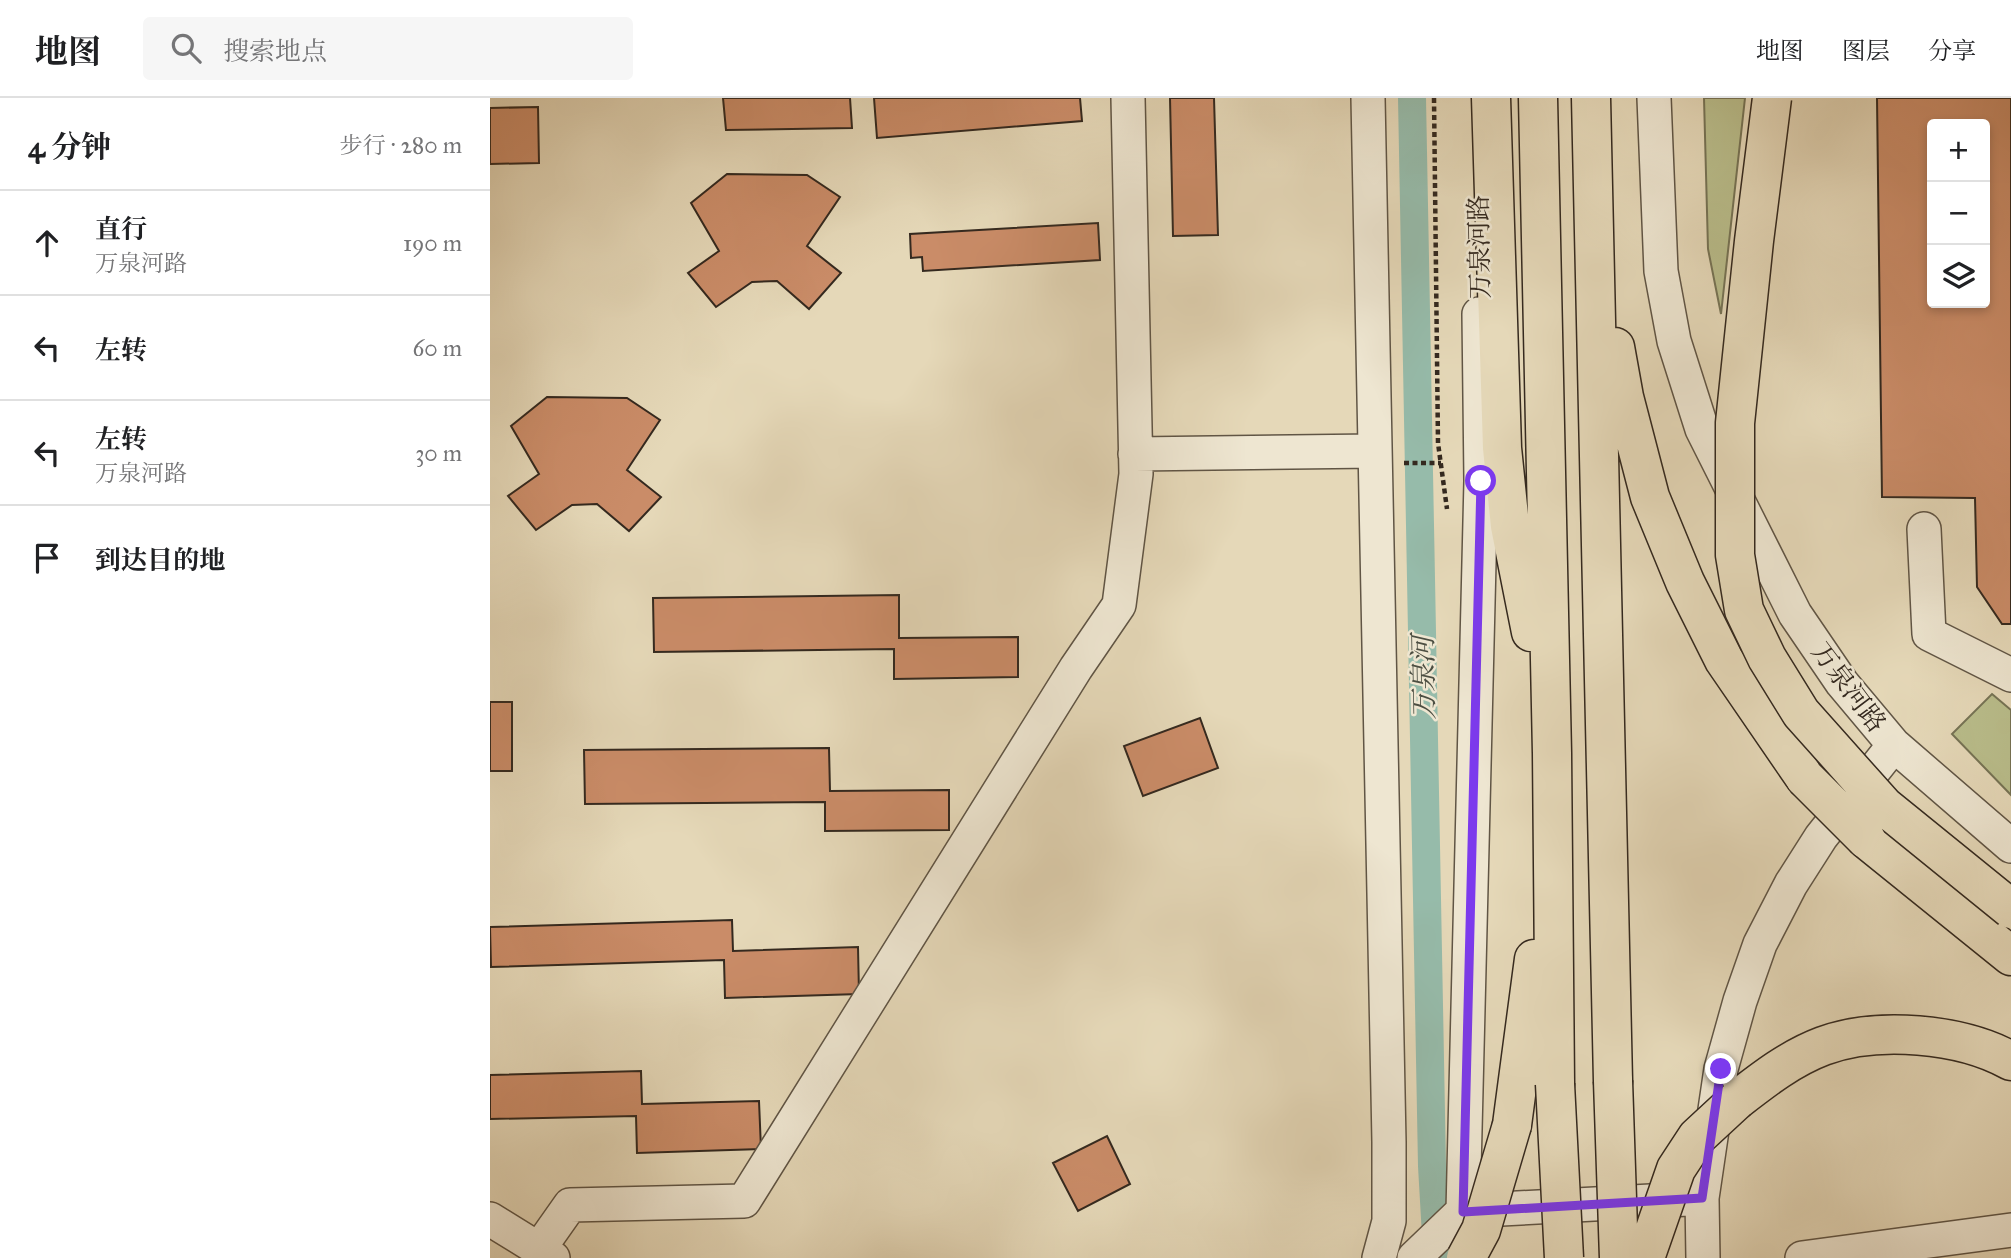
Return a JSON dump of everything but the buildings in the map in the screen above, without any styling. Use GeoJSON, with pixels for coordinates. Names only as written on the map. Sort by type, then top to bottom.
{"type":"FeatureCollection","features":[{"type":"Feature","properties":{"kind":"highway"},"geometry":{"type":"LineString","coordinates":[[1492,98],[1499,394],[1510,526],[1552,753]]}},
{"type":"Feature","properties":{"kind":"highway"},"geometry":{"type":"LineString","coordinates":[[1538,98],[1552,753],[1555,1084],[1564,1258]]}},
{"type":"Feature","properties":{"kind":"highway"},"geometry":{"type":"LineString","coordinates":[[1591,98],[1619,1258]]}},
{"type":"Feature","properties":{"kind":"highway"},"geometry":{"type":"LineString","coordinates":[[1772,98],[1735,423],[1735,555],[1744,610],[1767,658],[1801,713],[1884,806],[2011,909]]}},
{"type":"Feature","properties":{"kind":"highway"},"geometry":{"type":"LineString","coordinates":[[1593,236],[1624,397],[1650,497],[1685,582],[1724,660],[1805,778],[1866,839],[2011,956]]}},
{"type":"Feature","properties":{"kind":"highway"},"geometry":{"type":"LineString","coordinates":[[1466,1258],[1481,1230],[1512,1125],[1553,825]]}},
{"type":"Feature","properties":{"kind":"highway"},"geometry":{"type":"LineString","coordinates":[[1645,1258],[1676,1169],[1697,1137],[1737,1100],[1793,1060],[1824,1046],[1856,1038],[1894,1034],[1923,1035],[1960,1042],[2011,1061]]}},
{"type":"Feature","properties":{"kind":"street"},"geometry":{"type":"LineString","coordinates":[[490,1219],[546,1254],[570,1205],[744,1201],[1076,668],[1119,605],[1136,474],[1128,98]]}},
{"type":"Feature","properties":{"kind":"street"},"geometry":{"type":"LineString","coordinates":[[1368,98],[1389,1168],[1389,1221],[1379,1258]]}},
{"type":"Feature","properties":{"kind":"street","name":"万泉河路"},"geometry":{"type":"LineString","coordinates":[[1463,1212],[1481,481],[1477,98]]}},
{"type":"Feature","properties":{"kind":"street","name":"万泉河路"},"geometry":{"type":"LineString","coordinates":[[1654,98],[1661,271],[1674,341],[1702,429],[1795,614],[1842,683],[1894,745],[1821,837],[1791,884],[1760,944],[1740,1001],[1721,1069],[1702,1198],[1703,1258]]}},
{"type":"Feature","properties":{"kind":"street"},"geometry":{"type":"LineString","coordinates":[[1135,454],[1375,457]]}},
{"type":"Feature","properties":{"kind":"street"},"geometry":{"type":"LineString","coordinates":[[1924,529],[1929,634],[2011,675]]}},
{"type":"Feature","properties":{"kind":"street"},"geometry":{"type":"LineString","coordinates":[[1894,745],[2011,846]]}},
{"type":"Feature","properties":{"kind":"street"},"geometry":{"type":"LineString","coordinates":[[1414,1258],[1463,1212],[1702,1198]]}},
{"type":"Feature","properties":{"kind":"street"},"geometry":{"type":"LineString","coordinates":[[1802,1258],[2011,1230]]}},
{"type":"Feature","properties":{"kind":"path"},"geometry":{"type":"LineString","coordinates":[[1434,98],[1438,443],[1447,509]]}},
{"type":"Feature","properties":{"kind":"path"},"geometry":{"type":"LineString","coordinates":[[1375,457],[1441,463]]}},
{"type":"Feature","properties":{"kind":"green space"},"geometry":{"type":"Polygon","coordinates":[[[1704,98],[1745,98],[1721,314],[1708,249],[1704,98]]]}},
{"type":"Feature","properties":{"kind":"green space"},"geometry":{"type":"Polygon","coordinates":[[[1992,694],[2011,710],[2011,795],[1952,734],[1992,694]]]}},
{"type":"Feature","properties":{"kind":"waterway","name":"万泉河"},"geometry":{"type":"LineString","coordinates":[[1412,98],[1432,1166],[1437,1253]]}},
{"type":"Feature","properties":{"kind":"route"},"geometry":{"type":"LineString","coordinates":[[1481,481],[1463,1212],[1702,1198],[1721,1069]]}}]}
